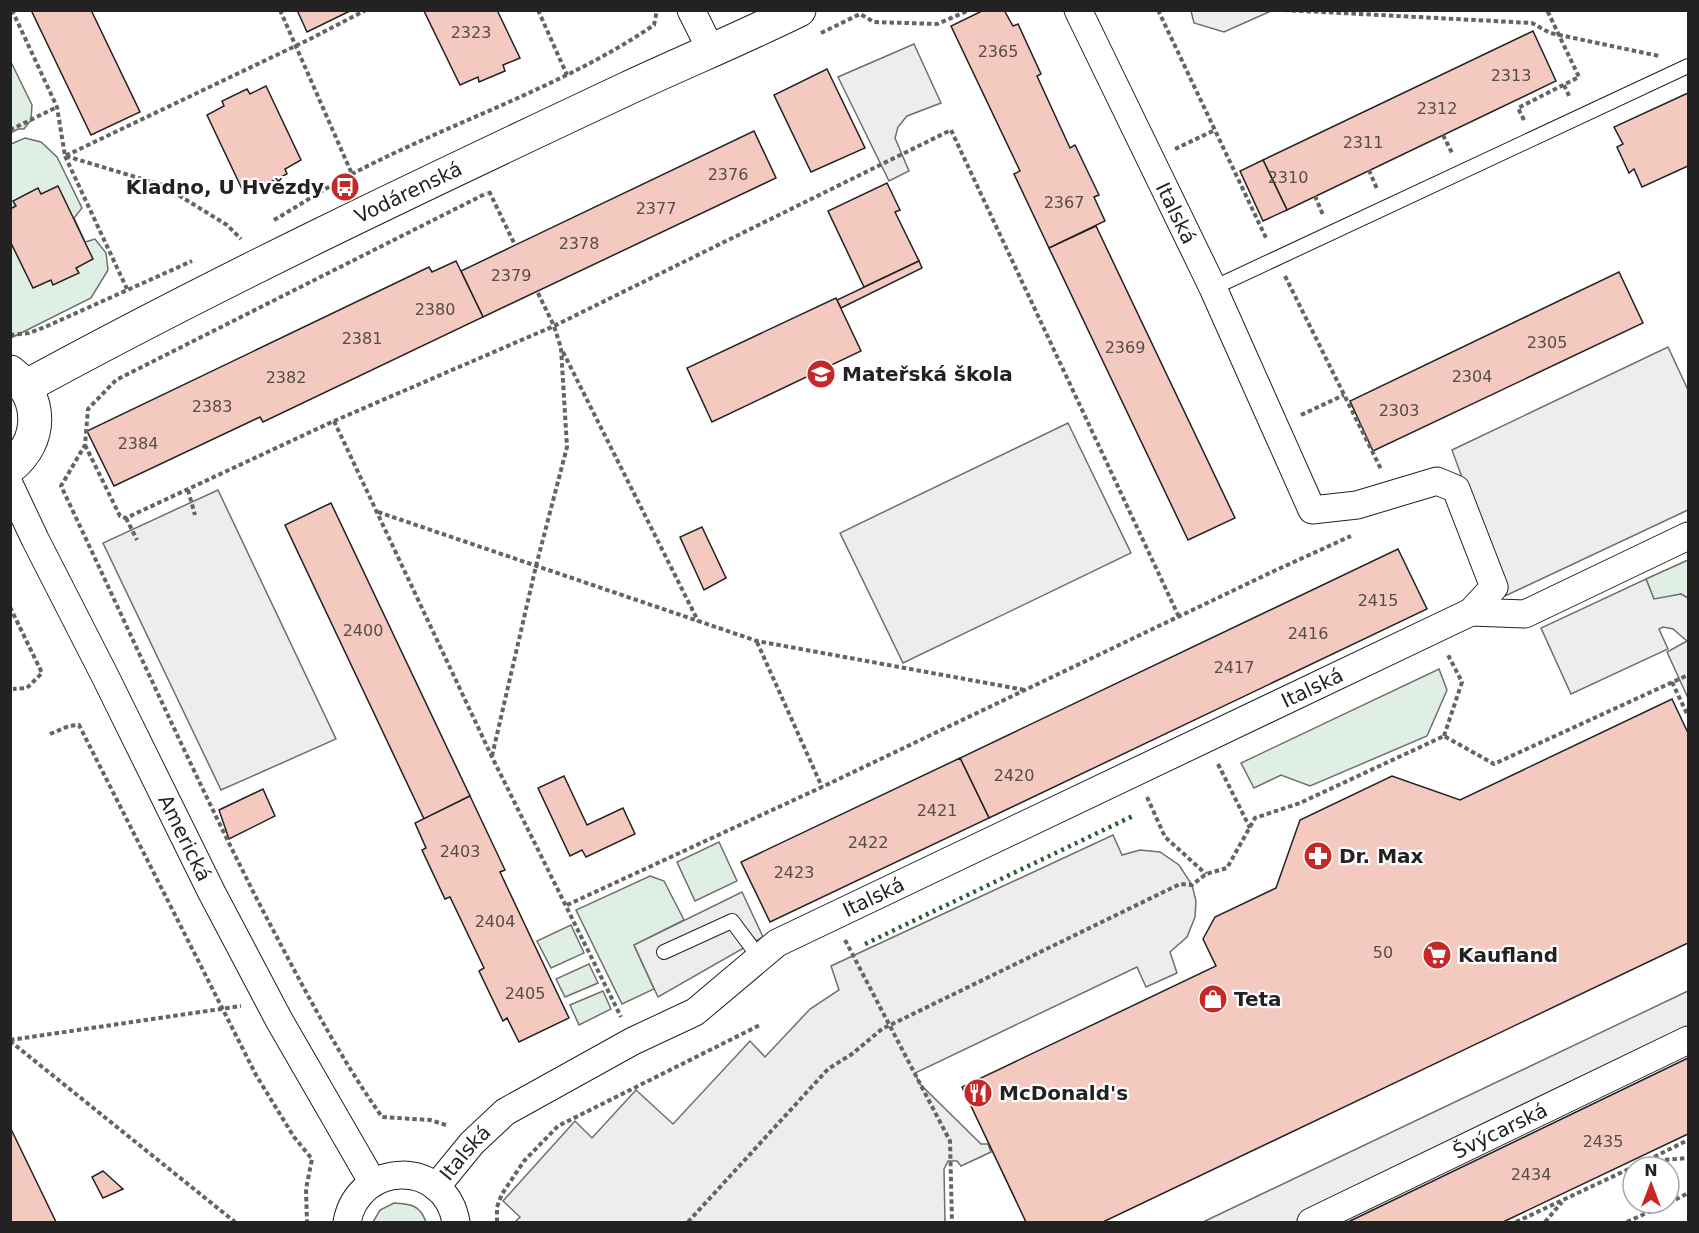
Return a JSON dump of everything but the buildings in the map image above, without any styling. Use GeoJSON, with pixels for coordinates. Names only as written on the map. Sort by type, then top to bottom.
{"type":"FeatureCollection","features":[{"type":"Feature","properties":{"kind":"street"},"geometry":{"type":"LineString","coordinates":[[691,10],[712,52]]}},
{"type":"Feature","properties":{"kind":"street","name":"Italská"},"geometry":{"type":"LineString","coordinates":[[436,1187],[472,1143],[505,1112],[633,1041],[695,1012],[777,943],[1472,612],[1494,587],[1456,489],[1437,481],[1357,505],[1312,510],[1213,288],[1078,10]]}},
{"type":"Feature","properties":{"kind":"street","name":"Vodárenská"},"geometry":{"type":"LineString","coordinates":[[18,379],[629,88],[712,52],[805,24]]}},
{"type":"Feature","properties":{"kind":"street"},"geometry":{"type":"LineString","coordinates":[[10,467],[26,452],[34,434],[34,405],[18,379]]}},
{"type":"Feature","properties":{"kind":"street","name":"Americká"},"geometry":{"type":"LineString","coordinates":[[10,486],[212,893],[269,1001],[373,1183]]}},
{"type":"Feature","properties":{"kind":"street"},"geometry":{"type":"LineString","coordinates":[[1472,612],[1526,614],[1689,536]]}},
{"type":"Feature","properties":{"kind":"street","name":"Švýcarská"},"geometry":{"type":"LineString","coordinates":[[1311,1222],[1689,1040]]}},
{"type":"Feature","properties":{"kind":"street"},"geometry":{"type":"LineString","coordinates":[[347,1222],[357,1197],[373,1183],[391,1176],[410,1175],[436,1187],[449,1202],[456,1222]]}},
{"type":"Feature","properties":{"kind":"lane"},"geometry":{"type":"LineString","coordinates":[[1213,288],[1689,66]]}},
{"type":"Feature","properties":{"kind":"lane"},"geometry":{"type":"LineString","coordinates":[[664,952],[732,921],[759,957]]}},
{"type":"Feature","properties":{"kind":"path"},"geometry":{"type":"LineString","coordinates":[[12,10],[57,107],[65,156],[127,289]]}},
{"type":"Feature","properties":{"kind":"path"},"geometry":{"type":"LineString","coordinates":[[280,10],[352,174]]}},
{"type":"Feature","properties":{"kind":"path"},"geometry":{"type":"LineString","coordinates":[[65,156],[366,10]]}},
{"type":"Feature","properties":{"kind":"path"},"geometry":{"type":"LineString","coordinates":[[538,10],[567,75]]}},
{"type":"Feature","properties":{"kind":"path"},"geometry":{"type":"LineString","coordinates":[[272,221],[352,174],[567,75],[628,43],[654,25],[657,10]]}},
{"type":"Feature","properties":{"kind":"path"},"geometry":{"type":"LineString","coordinates":[[805,24],[860,14],[867,10]]}},
{"type":"Feature","properties":{"kind":"path"},"geometry":{"type":"LineString","coordinates":[[860,14],[874,22],[937,24],[970,10]]}},
{"type":"Feature","properties":{"kind":"path"},"geometry":{"type":"LineString","coordinates":[[1284,10],[1532,23],[1559,35],[1667,57]]}},
{"type":"Feature","properties":{"kind":"path"},"geometry":{"type":"LineString","coordinates":[[1533,139],[1518,108],[1579,77],[1547,10]]}},
{"type":"Feature","properties":{"kind":"path"},"geometry":{"type":"LineString","coordinates":[[10,130],[57,107]]}},
{"type":"Feature","properties":{"kind":"path"},"geometry":{"type":"LineString","coordinates":[[126,519],[334,421],[554,326],[951,130],[1179,617]]}},
{"type":"Feature","properties":{"kind":"path"},"geometry":{"type":"LineString","coordinates":[[1151,161],[1215,130]]}},
{"type":"Feature","properties":{"kind":"path"},"geometry":{"type":"LineString","coordinates":[[65,156],[162,185],[227,225],[241,239]]}},
{"type":"Feature","properties":{"kind":"path"},"geometry":{"type":"LineString","coordinates":[[446,1125],[430,1120],[382,1117],[362,1088],[295,971],[233,851],[61,486],[85,445],[88,409],[116,380],[499,186]]}},
{"type":"Feature","properties":{"kind":"path"},"geometry":{"type":"LineString","coordinates":[[489,191],[515,245]]}},
{"type":"Feature","properties":{"kind":"path"},"geometry":{"type":"LineString","coordinates":[[231,244],[251,233]]}},
{"type":"Feature","properties":{"kind":"path"},"geometry":{"type":"LineString","coordinates":[[10,334],[28,333],[45,327],[200,257]]}},
{"type":"Feature","properties":{"kind":"path"},"geometry":{"type":"LineString","coordinates":[[537,291],[554,326],[561,348],[698,621]]}},
{"type":"Feature","properties":{"kind":"path"},"geometry":{"type":"LineString","coordinates":[[492,757],[536,566],[567,447],[561,348]]}},
{"type":"Feature","properties":{"kind":"path"},"geometry":{"type":"LineString","coordinates":[[1275,427],[1344,395]]}},
{"type":"Feature","properties":{"kind":"path"},"geometry":{"type":"LineString","coordinates":[[334,421],[492,757],[633,1041]]}},
{"type":"Feature","properties":{"kind":"path"},"geometry":{"type":"LineString","coordinates":[[85,445],[120,516],[126,519],[137,540]]}},
{"type":"Feature","properties":{"kind":"path"},"geometry":{"type":"LineString","coordinates":[[188,490],[195,515]]}},
{"type":"Feature","properties":{"kind":"path"},"geometry":{"type":"LineString","coordinates":[[377,512],[757,641],[1026,690]]}},
{"type":"Feature","properties":{"kind":"path"},"geometry":{"type":"LineString","coordinates":[[567,905],[1360,532]]}},
{"type":"Feature","properties":{"kind":"path"},"geometry":{"type":"LineString","coordinates":[[10,607],[42,673],[27,688],[13,688]]}},
{"type":"Feature","properties":{"kind":"path"},"geometry":{"type":"LineString","coordinates":[[688,1222],[828,1069],[852,1054],[882,1029],[1180,884],[1191,885],[1206,874],[1227,868],[1256,818],[1300,803],[1444,736],[1462,682],[1436,629]]}},
{"type":"Feature","properties":{"kind":"path"},"geometry":{"type":"LineString","coordinates":[[757,641],[822,787]]}},
{"type":"Feature","properties":{"kind":"path"},"geometry":{"type":"LineString","coordinates":[[1444,736],[1494,764],[1689,675]]}},
{"type":"Feature","properties":{"kind":"path"},"geometry":{"type":"LineString","coordinates":[[1672,682],[1689,716]]}},
{"type":"Feature","properties":{"kind":"path"},"geometry":{"type":"LineString","coordinates":[[50,734],[69,726],[79,725],[256,1075],[288,1128],[312,1159],[306,1189],[307,1222]]}},
{"type":"Feature","properties":{"kind":"path"},"geometry":{"type":"LineString","coordinates":[[1206,739],[1250,828]]}},
{"type":"Feature","properties":{"kind":"path"},"geometry":{"type":"LineString","coordinates":[[1136,772],[1165,837],[1206,874]]}},
{"type":"Feature","properties":{"kind":"path"},"geometry":{"type":"LineString","coordinates":[[833,916],[950,1142],[952,1222]]}},
{"type":"Feature","properties":{"kind":"path"},"geometry":{"type":"LineString","coordinates":[[10,1041],[269,1001]]}},
{"type":"Feature","properties":{"kind":"path"},"geometry":{"type":"LineString","coordinates":[[497,1222],[497,1207],[502,1194],[524,1161],[558,1126],[760,1025]]}},
{"type":"Feature","properties":{"kind":"path"},"geometry":{"type":"LineString","coordinates":[[10,1041],[235,1222]]}},
{"type":"Feature","properties":{"kind":"path"},"geometry":{"type":"LineString","coordinates":[[1659,1155],[1689,1140]]}},
{"type":"Feature","properties":{"kind":"path"},"geometry":{"type":"LineString","coordinates":[[1516,1222],[1621,1173]]}},
{"type":"Feature","properties":{"kind":"path"},"geometry":{"type":"LineString","coordinates":[[1545,1222],[1563,1200]]}},
{"type":"Feature","properties":{"kind":"path"},"geometry":{"type":"LineString","coordinates":[[1627,1222],[1642,1215]]}},
{"type":"Feature","properties":{"kind":"green space"},"geometry":{"type":"Polygon","coordinates":[[[10,60],[32,105],[31,120],[24,129],[11,133],[10,60]]]}},
{"type":"Feature","properties":{"kind":"green space"},"geometry":{"type":"Polygon","coordinates":[[[25,138],[41,142],[57,157],[82,208],[74,218],[85,242],[95,239],[106,253],[108,270],[91,298],[11,338],[11,144],[25,138]]]}},
{"type":"Feature","properties":{"kind":"green space"},"geometry":{"type":"Polygon","coordinates":[[[1688,560],[1688,598],[1681,594],[1654,600],[1646,579],[1688,560]]]}},
{"type":"Feature","properties":{"kind":"green space"},"geometry":{"type":"Polygon","coordinates":[[[1439,669],[1447,690],[1427,736],[1310,786],[1281,775],[1254,788],[1241,763],[1439,669]]]}},
{"type":"Feature","properties":{"kind":"green space"},"geometry":{"type":"Polygon","coordinates":[[[719,842],[737,881],[695,901],[677,862],[719,842]]]}},
{"type":"Feature","properties":{"kind":"green space"},"geometry":{"type":"Polygon","coordinates":[[[650,876],[664,881],[684,920],[634,945],[654,989],[622,1004],[576,910],[650,876]]]}},
{"type":"Feature","properties":{"kind":"green space"},"geometry":{"type":"Polygon","coordinates":[[[571,925],[584,953],[551,968],[537,941],[571,925]]]}},
{"type":"Feature","properties":{"kind":"green space"},"geometry":{"type":"Polygon","coordinates":[[[589,964],[598,983],[565,997],[556,979],[589,964]]]}},
{"type":"Feature","properties":{"kind":"green space"},"geometry":{"type":"Polygon","coordinates":[[[603,991],[611,1009],[579,1025],[570,1005],[603,991]]]}},
{"type":"Feature","properties":{"kind":"green space"},"geometry":{"type":"Polygon","coordinates":[[[394,1203],[414,1206],[424,1216],[426,1222],[373,1222],[380,1210],[394,1203]]]}},
{"type":"Feature","properties":{"kind":"shaded area"},"geometry":{"type":"Polygon","coordinates":[[[1191,10],[1271,11],[1224,32],[1194,23],[1191,10]]]}},
{"type":"Feature","properties":{"kind":"shaded area"},"geometry":{"type":"Polygon","coordinates":[[[914,44],[941,103],[907,116],[898,127],[895,138],[909,171],[889,181],[838,77],[914,44]]]}},
{"type":"Feature","properties":{"kind":"shaded area"},"geometry":{"type":"Polygon","coordinates":[[[1668,347],[1688,390],[1688,510],[1505,596],[1452,450],[1668,347]]]}},
{"type":"Feature","properties":{"kind":"shaded area"},"geometry":{"type":"Polygon","coordinates":[[[1068,423],[1131,553],[903,663],[840,533],[1068,423]]]}},
{"type":"Feature","properties":{"kind":"shaded area"},"geometry":{"type":"Polygon","coordinates":[[[218,490],[336,739],[221,790],[103,543],[218,490]]]}},
{"type":"Feature","properties":{"kind":"shaded area"},"geometry":{"type":"Polygon","coordinates":[[[1646,579],[1654,599],[1681,594],[1688,598],[1688,698],[1667,652],[1687,641],[1673,629],[1663,627],[1659,629],[1668,649],[1571,694],[1541,628],[1646,579]]]}},
{"type":"Feature","properties":{"kind":"shaded area"},"geometry":{"type":"Polygon","coordinates":[[[1113,835],[1122,855],[1140,850],[1160,852],[1179,865],[1192,885],[1196,901],[1195,917],[1187,937],[1170,952],[1177,973],[1146,987],[1137,967],[915,1073],[919,1083],[981,1144],[988,1144],[991,1152],[961,1166],[957,1161],[948,1161],[944,1169],[945,1222],[515,1222],[520,1217],[503,1201],[575,1121],[592,1138],[636,1090],[673,1124],[750,1041],[765,1057],[810,1009],[839,990],[831,966],[1113,835]]]}},
{"type":"Feature","properties":{"kind":"shaded area"},"geometry":{"type":"Polygon","coordinates":[[[742,892],[763,937],[658,997],[634,945],[742,892]]]}},
{"type":"Feature","properties":{"kind":"shaded area"},"geometry":{"type":"Polygon","coordinates":[[[1688,991],[1688,1049],[1327,1222],[1203,1222],[1688,991]]]}},
{"type":"Feature","properties":{"kind":"hedge"},"geometry":{"type":"LineString","coordinates":[[865,944],[1135,815]]}},
{"type":"Feature","properties":{"kind":"place","name":"Kladno, U Hvězdy"},"geometry":{"type":"Point","coordinates":[345,187]}},
{"type":"Feature","properties":{"kind":"place","name":"Mateřská škola"},"geometry":{"type":"Point","coordinates":[821,374]}},
{"type":"Feature","properties":{"kind":"place","name":"Dr. Max"},"geometry":{"type":"Point","coordinates":[1318,856]}},
{"type":"Feature","properties":{"kind":"place","name":"Kaufland"},"geometry":{"type":"Point","coordinates":[1437,955]}},
{"type":"Feature","properties":{"kind":"place","name":"Teta"},"geometry":{"type":"Point","coordinates":[1213,999]}},
{"type":"Feature","properties":{"kind":"place","name":"McDonald's"},"geometry":{"type":"Point","coordinates":[978,1093]}}]}
